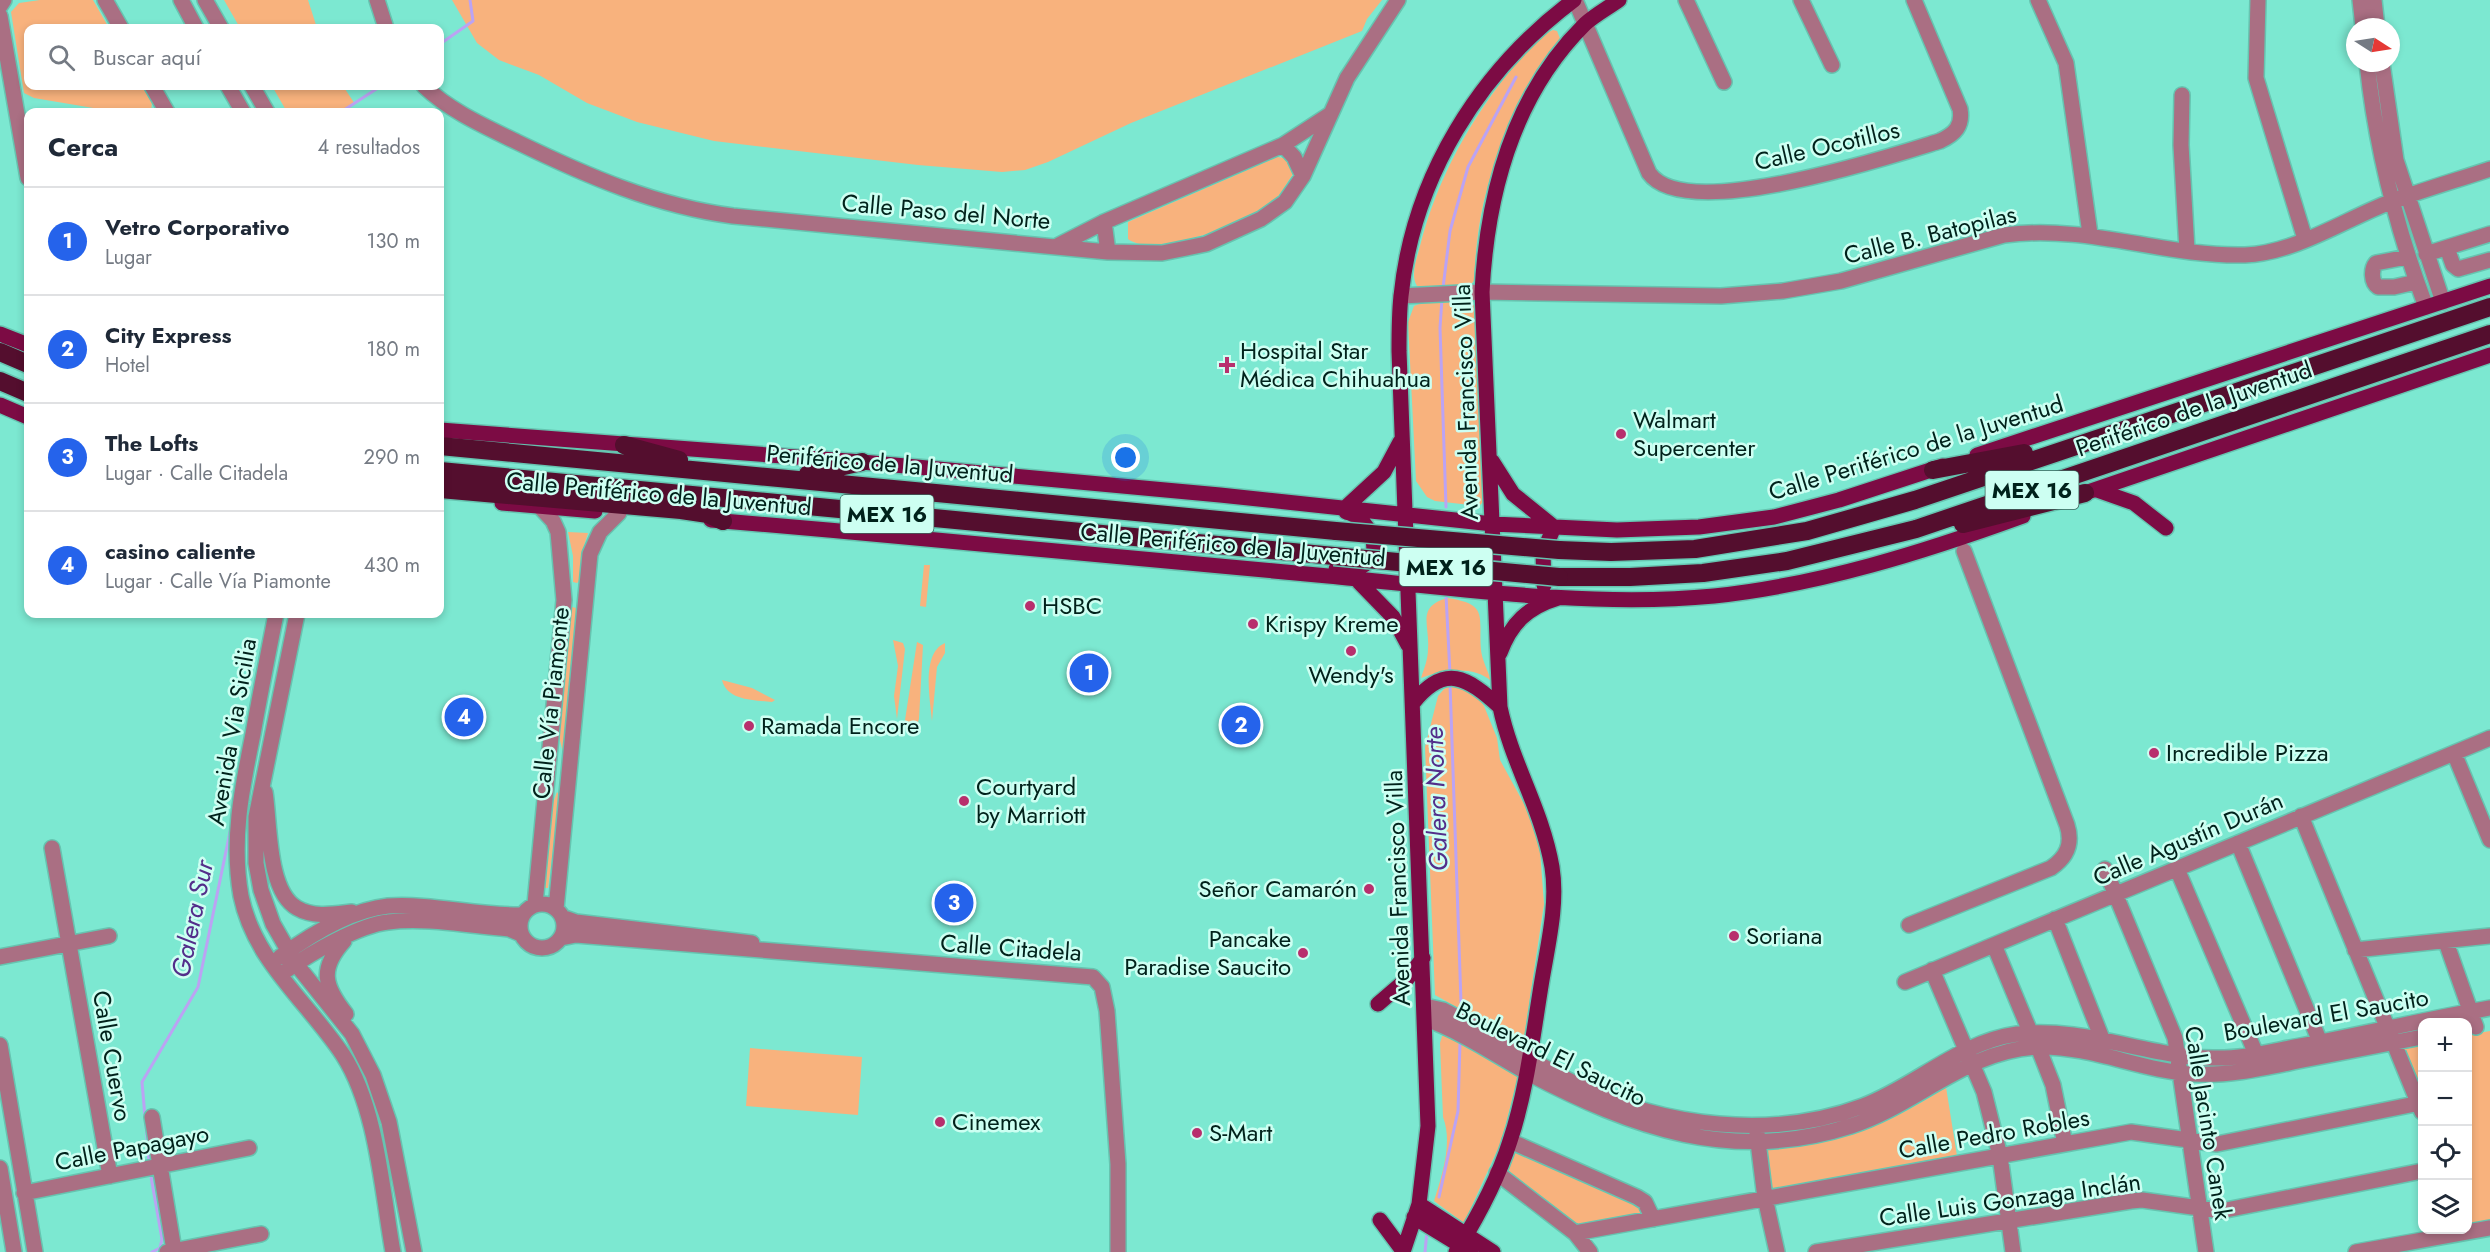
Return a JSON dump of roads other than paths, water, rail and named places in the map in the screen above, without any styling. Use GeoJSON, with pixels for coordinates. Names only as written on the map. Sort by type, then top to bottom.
{"type":"FeatureCollection","features":[{"type":"Feature","properties":{"kind":"highway","name":"Periférico de la Juventud"},"geometry":{"type":"LineString","coordinates":[[444,446],[1559,550],[1611,552],[1695,549],[1807,531],[1915,500],[2490,307]]}},
{"type":"Feature","properties":{"kind":"highway","name":"Periférico de la Juventud"},"geometry":{"type":"LineString","coordinates":[[444,471],[1559,577],[1630,578],[1713,572],[1787,561],[1916,529],[2490,334]]}},
{"type":"Feature","properties":{"kind":"highway"},"geometry":{"type":"LineString","coordinates":[[0,352],[24,362]]}},
{"type":"Feature","properties":{"kind":"highway"},"geometry":{"type":"LineString","coordinates":[[0,381],[24,391]]}},
{"type":"Feature","properties":{"kind":"highway"},"geometry":{"type":"LineString","coordinates":[[1933,470],[2091,442]]}},
{"type":"Feature","properties":{"kind":"highway"},"geometry":{"type":"LineString","coordinates":[[624,444],[724,473]]}},
{"type":"Feature","properties":{"kind":"highway"},"geometry":{"type":"LineString","coordinates":[[791,478],[862,462]]}},
{"type":"Feature","properties":{"kind":"highway"},"geometry":{"type":"LineString","coordinates":[[444,479],[494,482],[808,514],[837,510]]}},
{"type":"Feature","properties":{"kind":"highway"},"geometry":{"type":"LineString","coordinates":[[444,489],[681,510],[708,514],[723,521]]}},
{"type":"Feature","properties":{"kind":"highway"},"geometry":{"type":"LineString","coordinates":[[1916,529],[1971,522],[2091,491]]}},
{"type":"Feature","properties":{"kind":"main road","name":"Avenida Francisco Villa"},"geometry":{"type":"LineString","coordinates":[[1403,1251],[1417,1211],[1428,1126],[1426,1012],[1399,351],[1401,296],[1408,256],[1423,200],[1432,177],[1461,121],[1513,53],[1574,0]]}},
{"type":"Feature","properties":{"kind":"main road","name":"Avenida Francisco Villa"},"geometry":{"type":"LineString","coordinates":[[1463,1245],[1510,1141],[1528,1064],[1549,941],[1553,900],[1552,870],[1540,820],[1513,757],[1500,707],[1482,292],[1485,243],[1494,188],[1515,130],[1546,74],[1586,23],[1619,0]]}},
{"type":"Feature","properties":{"kind":"main road","name":"Calle Periférico de la Juventud"},"geometry":{"type":"LineString","coordinates":[[444,430],[862,462],[1282,501],[1493,524],[1617,530],[1688,528],[1774,517],[1839,500],[2490,286]]}},
{"type":"Feature","properties":{"kind":"main road"},"geometry":{"type":"LineString","coordinates":[[0,334],[24,343]]}},
{"type":"Feature","properties":{"kind":"main road","name":"Calle Periférico de la Juventud"},"geometry":{"type":"LineString","coordinates":[[444,496],[540,507],[723,521],[1496,592],[1635,600],[1685,598],[1793,583],[1960,539],[2091,491],[2489,356]]}},
{"type":"Feature","properties":{"kind":"main road"},"geometry":{"type":"LineString","coordinates":[[0,405],[24,415]]}},
{"type":"Feature","properties":{"kind":"main road"},"geometry":{"type":"LineString","coordinates":[[1345,508],[1384,472],[1402,436]]}},
{"type":"Feature","properties":{"kind":"main road"},"geometry":{"type":"LineString","coordinates":[[1489,455],[1513,494],[1554,527],[1543,553],[1543,582],[1548,595]]}},
{"type":"Feature","properties":{"kind":"main road"},"geometry":{"type":"LineString","coordinates":[[2091,491],[2134,503],[2166,528]]}},
{"type":"Feature","properties":{"kind":"main road"},"geometry":{"type":"LineString","coordinates":[[1266,571],[1285,563],[1351,569],[1368,562],[1372,553],[1372,534],[1360,517],[1347,512],[1292,506],[1282,501]]}},
{"type":"Feature","properties":{"kind":"main road"},"geometry":{"type":"LineString","coordinates":[[1357,580],[1393,617],[1411,651]]}},
{"type":"Feature","properties":{"kind":"main road"},"geometry":{"type":"LineString","coordinates":[[1499,656],[1513,627],[1528,611],[1567,596]]}},
{"type":"Feature","properties":{"kind":"main road"},"geometry":{"type":"LineString","coordinates":[[1413,704],[1431,684],[1450,679],[1472,682],[1500,707]]}},
{"type":"Feature","properties":{"kind":"main road"},"geometry":{"type":"LineString","coordinates":[[1378,1004],[1399,988],[1423,958]]}},
{"type":"Feature","properties":{"kind":"main road"},"geometry":{"type":"LineString","coordinates":[[1417,1211],[1463,1245],[1493,1252]]}},
{"type":"Feature","properties":{"kind":"main road"},"geometry":{"type":"LineString","coordinates":[[1380,1220],[1403,1251]]}},
{"type":"Feature","properties":{"kind":"street"},"geometry":{"type":"LineString","coordinates":[[0,6],[4,0]]}},
{"type":"Feature","properties":{"kind":"street"},"geometry":{"type":"LineString","coordinates":[[105,0],[119,24]]}},
{"type":"Feature","properties":{"kind":"street"},"geometry":{"type":"LineString","coordinates":[[180,0],[194,24]]}},
{"type":"Feature","properties":{"kind":"street"},"geometry":{"type":"LineString","coordinates":[[205,0],[218,24]]}},
{"type":"Feature","properties":{"kind":"street"},"geometry":{"type":"LineString","coordinates":[[376,0],[385,24]]}},
{"type":"Feature","properties":{"kind":"street","name":"Calle Paso del Norte"},"geometry":{"type":"LineString","coordinates":[[429,90],[471,120],[564,165],[614,186],[677,206],[733,216],[1059,245],[1104,222],[1283,145],[1329,115],[1359,58],[1398,0]]}},
{"type":"Feature","properties":{"kind":"street","name":"Calle Ocotillos"},"geometry":{"type":"LineString","coordinates":[[1574,0],[1586,23],[1649,173],[1658,183],[1689,190],[1762,187],[1837,172],[1940,141],[1955,133],[1960,126],[1960,109],[1914,0]]}},
{"type":"Feature","properties":{"kind":"street"},"geometry":{"type":"LineString","coordinates":[[1686,0],[1724,82]]}},
{"type":"Feature","properties":{"kind":"street"},"geometry":{"type":"LineString","coordinates":[[1801,0],[1832,65]]}},
{"type":"Feature","properties":{"kind":"street"},"geometry":{"type":"LineString","coordinates":[[2038,0],[2066,63],[2090,234]]}},
{"type":"Feature","properties":{"kind":"street"},"geometry":{"type":"LineString","coordinates":[[2258,0],[2256,78],[2305,239]]}},
{"type":"Feature","properties":{"kind":"street"},"geometry":{"type":"LineString","coordinates":[[2360,0],[2362,18]]}},
{"type":"Feature","properties":{"kind":"street"},"geometry":{"type":"LineString","coordinates":[[2374,0],[2377,18]]}},
{"type":"Feature","properties":{"kind":"street"},"geometry":{"type":"LineString","coordinates":[[0,16],[24,112]]}},
{"type":"Feature","properties":{"kind":"street"},"geometry":{"type":"LineString","coordinates":[[2369,72],[2380,113],[2443,302]]}},
{"type":"Feature","properties":{"kind":"street"},"geometry":{"type":"LineString","coordinates":[[2382,72],[2380,113],[2391,202],[2407,257],[2426,307]]}},
{"type":"Feature","properties":{"kind":"street"},"geometry":{"type":"LineString","coordinates":[[154,90],[165,108]]}},
{"type":"Feature","properties":{"kind":"street"},"geometry":{"type":"LineString","coordinates":[[230,90],[241,108]]}},
{"type":"Feature","properties":{"kind":"street"},"geometry":{"type":"LineString","coordinates":[[254,90],[265,108]]}},
{"type":"Feature","properties":{"kind":"street"},"geometry":{"type":"LineString","coordinates":[[2182,95],[2181,145],[2187,250]]}},
{"type":"Feature","properties":{"kind":"street"},"geometry":{"type":"LineString","coordinates":[[1059,245],[1108,252],[1162,253],[1206,244],[1238,231],[1277,209],[1289,197],[1303,176],[1329,115]]}},
{"type":"Feature","properties":{"kind":"street"},"geometry":{"type":"LineString","coordinates":[[1283,145],[1294,157],[1303,176]]}},
{"type":"Feature","properties":{"kind":"street","name":"Calle B. Batopilas"},"geometry":{"type":"LineString","coordinates":[[1401,296],[1482,292],[1721,296],[1783,291],[1841,281],[2004,235],[2029,232],[2090,234],[2187,250],[2244,255],[2270,251],[2305,239],[2391,202],[2490,169]]}},
{"type":"Feature","properties":{"kind":"street"},"geometry":{"type":"LineString","coordinates":[[1104,222],[1108,252]]}},
{"type":"Feature","properties":{"kind":"street"},"geometry":{"type":"LineString","coordinates":[[2426,255],[2490,234]]}},
{"type":"Feature","properties":{"kind":"street"},"geometry":{"type":"LineString","coordinates":[[2447,248],[2453,265],[2458,269],[2490,260]]}},
{"type":"Feature","properties":{"kind":"street"},"geometry":{"type":"LineString","coordinates":[[2407,257],[2376,263],[2373,267],[2374,282],[2378,287],[2386,288],[2416,282]]}},
{"type":"Feature","properties":{"kind":"street","name":"Calle Vía Piamonte"},"geometry":{"type":"LineString","coordinates":[[535,904],[564,600],[558,532],[553,521],[540,507]]}},
{"type":"Feature","properties":{"kind":"street","name":"Calle Vía Piamonte"},"geometry":{"type":"LineString","coordinates":[[559,913],[590,554],[600,532],[619,513]]}},
{"type":"Feature","properties":{"kind":"street"},"geometry":{"type":"LineString","coordinates":[[1909,925],[2051,868],[2064,856],[2070,842],[2067,825],[1966,557]]}},
{"type":"Feature","properties":{"kind":"street","name":"Avenida Via Sicilia"},"geometry":{"type":"LineString","coordinates":[[275,618],[242,789],[236,840],[242,898],[253,932],[275,970],[344,1056],[357,1084],[371,1126],[393,1252]]}},
{"type":"Feature","properties":{"kind":"street","name":"Avenida Via Sicilia"},"geometry":{"type":"LineString","coordinates":[[296,618],[256,817],[256,863],[271,916],[292,957],[352,1034],[373,1076],[389,1122],[414,1252]]}},
{"type":"Feature","properties":{"kind":"street","name":"Calle Agustín Durán"},"geometry":{"type":"LineString","coordinates":[[1905,982],[2490,738]]}},
{"type":"Feature","properties":{"kind":"street"},"geometry":{"type":"LineString","coordinates":[[2454,753],[2490,840]]}},
{"type":"Feature","properties":{"kind":"street"},"geometry":{"type":"LineString","coordinates":[[263,780],[270,845],[276,873],[285,896],[297,908],[312,913],[406,906],[522,915]]}},
{"type":"Feature","properties":{"kind":"street"},"geometry":{"type":"LineString","coordinates":[[2301,816],[2418,1100]]}},
{"type":"Feature","properties":{"kind":"street"},"geometry":{"type":"LineString","coordinates":[[2238,843],[2320,1042]]}},
{"type":"Feature","properties":{"kind":"street","name":"Calle Cuervo"},"geometry":{"type":"LineString","coordinates":[[52,848],[110,1176]]}},
{"type":"Feature","properties":{"kind":"street","name":"Calle Jacinto Canek"},"geometry":{"type":"LineString","coordinates":[[2105,869],[2170,1023],[2178,1055],[2206,1252]]}},
{"type":"Feature","properties":{"kind":"street"},"geometry":{"type":"LineString","coordinates":[[2177,869],[2256,1054]]}},
{"type":"Feature","properties":{"kind":"street"},"geometry":{"type":"LineString","coordinates":[[292,957],[385,922],[404,920],[509,929],[520,934],[526,942],[538,948],[551,947],[561,938],[564,931],[559,913],[543,903],[535,904],[522,915],[520,934]]}},
{"type":"Feature","properties":{"kind":"street"},"geometry":{"type":"LineString","coordinates":[[275,970],[363,911]]}},
{"type":"Feature","properties":{"kind":"street","name":"Calle Citadela"},"geometry":{"type":"LineString","coordinates":[[559,913],[576,922],[731,939],[790,951]]}},
{"type":"Feature","properties":{"kind":"street"},"geometry":{"type":"LineString","coordinates":[[2055,919],[2103,1041]]}},
{"type":"Feature","properties":{"kind":"street","name":"Calle Citadela"},"geometry":{"type":"LineString","coordinates":[[561,938],[576,935],[730,949],[790,951],[1083,976],[1098,981],[1102,987],[1107,1011],[1117,1153],[1118,1252]]}},
{"type":"Feature","properties":{"kind":"street"},"geometry":{"type":"LineString","coordinates":[[0,957],[110,936]]}},
{"type":"Feature","properties":{"kind":"street"},"geometry":{"type":"LineString","coordinates":[[348,936],[336,950],[328,967],[327,985],[337,1002],[361,1031],[363,1055]]}},
{"type":"Feature","properties":{"kind":"street"},"geometry":{"type":"LineString","coordinates":[[2355,950],[2490,936]]}},
{"type":"Feature","properties":{"kind":"street"},"geometry":{"type":"LineString","coordinates":[[2446,942],[2478,1027]]}},
{"type":"Feature","properties":{"kind":"street"},"geometry":{"type":"LineString","coordinates":[[1994,945],[2053,1085],[2066,1144]]}},
{"type":"Feature","properties":{"kind":"street"},"geometry":{"type":"LineString","coordinates":[[1932,970],[1984,1092],[2000,1156],[2013,1252]]}},
{"type":"Feature","properties":{"kind":"street","name":"Boulevard El Saucito"},"geometry":{"type":"LineString","coordinates":[[1528,1064],[1598,1108],[1643,1125],[1713,1140],[1757,1142],[1815,1136],[1852,1126],[1896,1107],[1973,1064],[2011,1051],[2034,1040],[2069,1034],[2178,1055],[2218,1058],[2256,1054],[2490,1008]]}},
{"type":"Feature","properties":{"kind":"street","name":"Boulevard El Saucito"},"geometry":{"type":"LineString","coordinates":[[1426,1012],[1461,1034],[1625,1104],[1672,1118],[1710,1124],[1757,1125],[1814,1120],[1858,1107],[1896,1092],[1967,1049],[2002,1037],[2034,1040],[2179,1072],[2222,1075],[2418,1038]]}},
{"type":"Feature","properties":{"kind":"street"},"geometry":{"type":"LineString","coordinates":[[0,1045],[35,1252]]}},
{"type":"Feature","properties":{"kind":"street","name":"Calle Pedro Robles"},"geometry":{"type":"LineString","coordinates":[[1575,1233],[2140,1131],[2190,1140],[2227,1143],[2418,1108]]}},
{"type":"Feature","properties":{"kind":"street"},"geometry":{"type":"LineString","coordinates":[[152,1117],[170,1251],[216,1247],[261,1234]]}},
{"type":"Feature","properties":{"kind":"street"},"geometry":{"type":"LineString","coordinates":[[1757,1125],[1757,1142],[1765,1198],[1777,1252]]}},
{"type":"Feature","properties":{"kind":"street"},"geometry":{"type":"LineString","coordinates":[[1510,1141],[1637,1197],[1645,1202],[1653,1219]]}},
{"type":"Feature","properties":{"kind":"street","name":"Calle Papagayo"},"geometry":{"type":"LineString","coordinates":[[24,1193],[249,1148]]}},
{"type":"Feature","properties":{"kind":"street","name":"Calle Papagayo"},"geometry":{"type":"LineString","coordinates":[[0,1166],[19,1161]]}},
{"type":"Feature","properties":{"kind":"street"},"geometry":{"type":"LineString","coordinates":[[0,1166],[14,1252]]}},
{"type":"Feature","properties":{"kind":"street","name":"Calle Luis Gonzaga Inclán"},"geometry":{"type":"LineString","coordinates":[[1815,1252],[2142,1200],[2199,1210],[2221,1211],[2418,1172]]}},
{"type":"Feature","properties":{"kind":"street"},"geometry":{"type":"LineString","coordinates":[[1497,1173],[1575,1233],[1590,1252]]}},
{"type":"Feature","properties":{"kind":"street"},"geometry":{"type":"LineString","coordinates":[[2472,1230],[2490,1228]]}},
{"type":"Feature","properties":{"kind":"street"},"geometry":{"type":"LineString","coordinates":[[2356,1252],[2394,1249],[2441,1234]]}},
{"type":"Feature","properties":{"kind":"waterway","name":"Galera Sur"},"geometry":{"type":"LineString","coordinates":[[444,41],[473,21],[470,0]]}},
{"type":"Feature","properties":{"kind":"waterway","name":"Galera Norte"},"geometry":{"type":"LineString","coordinates":[[1443,288],[1450,231],[1468,167],[1516,77]]}},
{"type":"Feature","properties":{"kind":"waterway","name":"Galera Sur"},"geometry":{"type":"LineString","coordinates":[[347,108],[375,90]]}},
{"type":"Feature","properties":{"kind":"waterway","name":"Galera Norte"},"geometry":{"type":"LineString","coordinates":[[1442,298],[1440,328],[1446,507]]}},
{"type":"Feature","properties":{"kind":"waterway","name":"Galera Norte"},"geometry":{"type":"LineString","coordinates":[[1446,595],[1450,674]]}},
{"type":"Feature","properties":{"kind":"waterway","name":"Galera Norte"},"geometry":{"type":"LineString","coordinates":[[1450,684],[1461,1002]]}},
{"type":"Feature","properties":{"kind":"waterway","name":"Galera Sur"},"geometry":{"type":"LineString","coordinates":[[145,1117],[142,1082],[198,987],[231,827]]}},
{"type":"Feature","properties":{"kind":"waterway","name":"Galera Norte"},"geometry":{"type":"LineString","coordinates":[[1439,1197],[1458,1111],[1460,1042]]}},
{"type":"Feature","properties":{"kind":"waterway","name":"Galera Sur"},"geometry":{"type":"LineString","coordinates":[[146,1124],[149,1162]]}},
{"type":"Feature","properties":{"kind":"waterway","name":"Galera Sur"},"geometry":{"type":"LineString","coordinates":[[150,1171],[162,1239],[160,1248],[152,1252]]}},
{"type":"Feature","properties":{"kind":"waterway","name":"Galera Norte"},"geometry":{"type":"LineString","coordinates":[[1425,1252],[1427,1231]]}},
{"type":"Feature","properties":{"kind":"place","name":"Hospital Star Médica Chihuahua"},"geometry":{"type":"Point","coordinates":[1227,365]}},
{"type":"Feature","properties":{"kind":"place","name":"Walmart Supercenter"},"geometry":{"type":"Point","coordinates":[1621,434]}},
{"type":"Feature","properties":{"kind":"place","name":"HSBC"},"geometry":{"type":"Point","coordinates":[1030,606]}},
{"type":"Feature","properties":{"kind":"place","name":"Krispy Kreme"},"geometry":{"type":"Point","coordinates":[1253,624]}},
{"type":"Feature","properties":{"kind":"place","name":"Wendy's"},"geometry":{"type":"Point","coordinates":[1351,651]}},
{"type":"Feature","properties":{"kind":"place","name":"Vetro Corporativo"},"geometry":{"type":"Point","coordinates":[1089,673]}},
{"type":"Feature","properties":{"kind":"place","name":"casino caliente"},"geometry":{"type":"Point","coordinates":[464,717]}},
{"type":"Feature","properties":{"kind":"place","name":"City Express"},"geometry":{"type":"Point","coordinates":[1241,725]}},
{"type":"Feature","properties":{"kind":"place","name":"Ramada Encore"},"geometry":{"type":"Point","coordinates":[749,726]}},
{"type":"Feature","properties":{"kind":"place","name":"Incredible Pizza"},"geometry":{"type":"Point","coordinates":[2154,753]}},
{"type":"Feature","properties":{"kind":"place","name":"Courtyard by Marriott"},"geometry":{"type":"Point","coordinates":[964,801]}},
{"type":"Feature","properties":{"kind":"place","name":"Señor Camarón"},"geometry":{"type":"Point","coordinates":[1369,889]}},
{"type":"Feature","properties":{"kind":"place","name":"The Lofts"},"geometry":{"type":"Point","coordinates":[954,903]}},
{"type":"Feature","properties":{"kind":"place","name":"Soriana"},"geometry":{"type":"Point","coordinates":[1734,936]}},
{"type":"Feature","properties":{"kind":"place","name":"Pancake Paradise Saucito"},"geometry":{"type":"Point","coordinates":[1303,953]}},
{"type":"Feature","properties":{"kind":"place","name":"Cinemex"},"geometry":{"type":"Point","coordinates":[940,1122]}},
{"type":"Feature","properties":{"kind":"place","name":"S-Mart"},"geometry":{"type":"Point","coordinates":[1197,1133]}}]}
